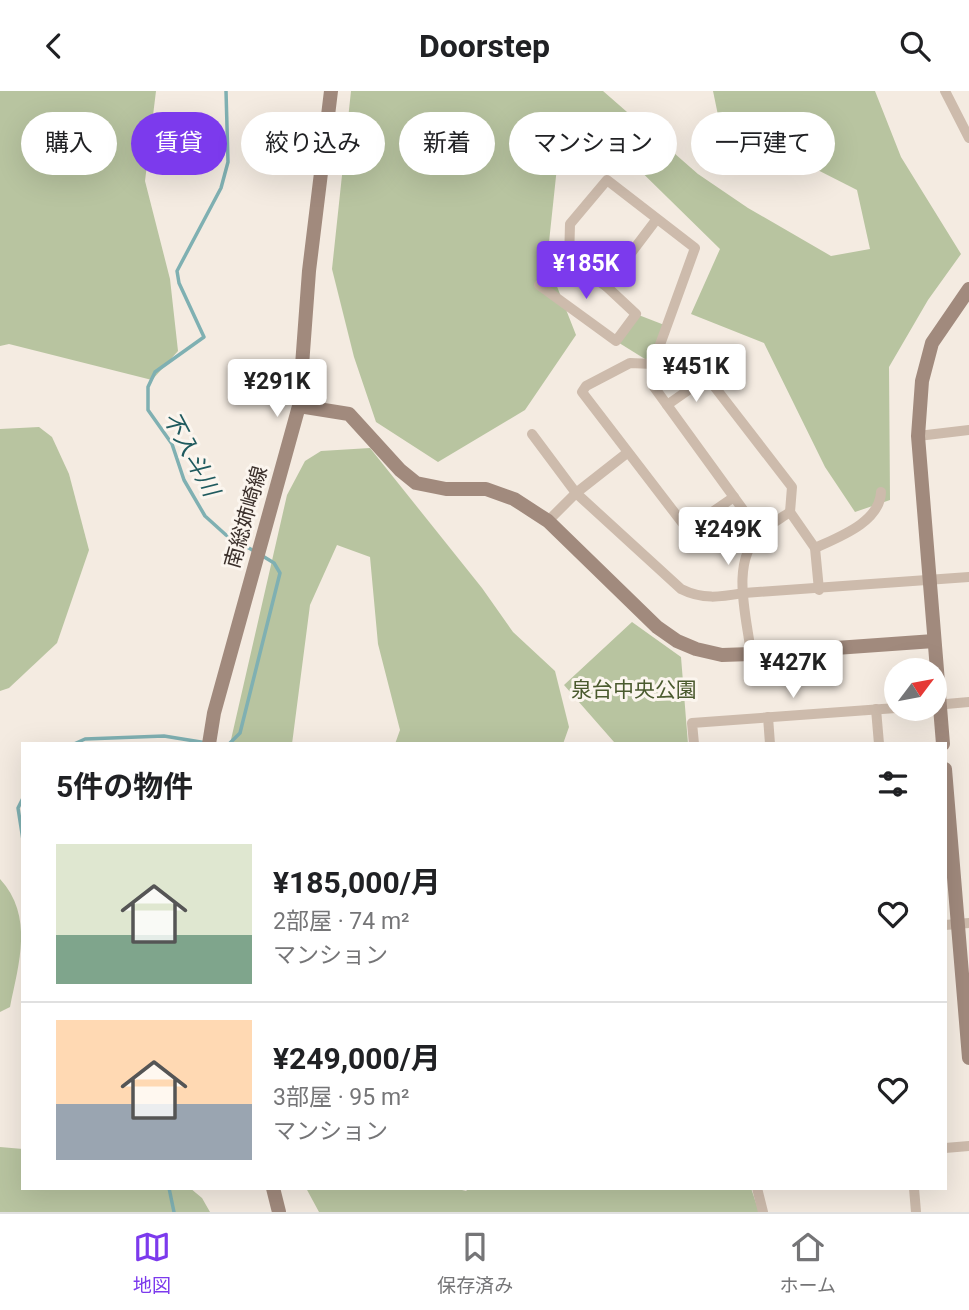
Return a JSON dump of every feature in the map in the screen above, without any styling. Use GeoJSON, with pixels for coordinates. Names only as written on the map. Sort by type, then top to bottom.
{"type":"FeatureCollection","features":[{"type":"Feature","properties":{"kind":"street","name":"南総姉崎線"},"geometry":{"type":"LineString","coordinates":[[209,742],[214,713],[299,406],[309,271],[331,91]]}},
{"type":"Feature","properties":{"kind":"street"},"geometry":{"type":"LineString","coordinates":[[945,91],[969,138]]}},
{"type":"Feature","properties":{"kind":"street"},"geometry":{"type":"LineString","coordinates":[[539,285],[616,341],[636,314],[606,286],[569,261],[570,224],[607,180],[695,248],[653,365],[654,387],[760,533]]}},
{"type":"Feature","properties":{"kind":"street"},"geometry":{"type":"LineString","coordinates":[[606,286],[656,219]]}},
{"type":"Feature","properties":{"kind":"street"},"geometry":{"type":"LineString","coordinates":[[935,658],[918,436],[922,381],[932,343],[969,289]]}},
{"type":"Feature","properties":{"kind":"street"},"geometry":{"type":"LineString","coordinates":[[653,365],[630,363],[586,386],[582,392],[684,525],[692,526],[734,497]]}},
{"type":"Feature","properties":{"kind":"street"},"geometry":{"type":"LineString","coordinates":[[667,405],[707,377],[792,487],[790,512],[815,548],[819,590]]}},
{"type":"Feature","properties":{"kind":"street"},"geometry":{"type":"LineString","coordinates":[[299,406],[349,414],[416,483],[446,489],[486,489],[514,499],[548,521],[649,619],[677,641],[696,649],[722,655],[934,641]]}},
{"type":"Feature","properties":{"kind":"street"},"geometry":{"type":"LineString","coordinates":[[918,436],[969,431]]}},
{"type":"Feature","properties":{"kind":"street"},"geometry":{"type":"LineString","coordinates":[[532,434],[576,493],[681,589],[699,597],[969,577]]}},
{"type":"Feature","properties":{"kind":"street"},"geometry":{"type":"LineString","coordinates":[[548,521],[576,493],[627,453]]}},
{"type":"Feature","properties":{"kind":"street"},"geometry":{"type":"LineString","coordinates":[[815,548],[860,524],[877,508],[881,492]]}},
{"type":"Feature","properties":{"kind":"street"},"geometry":{"type":"LineString","coordinates":[[751,654],[744,593],[743,570],[746,553],[760,533],[790,512]]}},
{"type":"Feature","properties":{"kind":"street"},"geometry":{"type":"LineString","coordinates":[[947,704],[969,702]]}},
{"type":"Feature","properties":{"kind":"street"},"geometry":{"type":"LineString","coordinates":[[876,709],[879,742]]}},
{"type":"Feature","properties":{"kind":"street"},"geometry":{"type":"LineString","coordinates":[[694,742],[692,723],[884,709]]}},
{"type":"Feature","properties":{"kind":"street"},"geometry":{"type":"LineString","coordinates":[[768,717],[770,742]]}},
{"type":"Feature","properties":{"kind":"street"},"geometry":{"type":"LineString","coordinates":[[939,721],[943,742]]}},
{"type":"Feature","properties":{"kind":"street"},"geometry":{"type":"LineString","coordinates":[[947,795],[969,1058]]}},
{"type":"Feature","properties":{"kind":"street"},"geometry":{"type":"LineString","coordinates":[[947,1148],[969,1146]]}},
{"type":"Feature","properties":{"kind":"street"},"geometry":{"type":"LineString","coordinates":[[274,1190],[279,1212]]}},
{"type":"Feature","properties":{"kind":"street"},"geometry":{"type":"LineString","coordinates":[[758,1190],[763,1212]]}},
{"type":"Feature","properties":{"kind":"street"},"geometry":{"type":"LineString","coordinates":[[914,1190],[916,1212]]}},
{"type":"Feature","properties":{"kind":"green space"},"geometry":{"type":"Polygon","coordinates":[[[0,91],[156,91],[153,112],[131,112],[131,175],[146,175],[170,279],[178,351],[152,380],[9,344],[0,346],[0,91]]]}},
{"type":"Feature","properties":{"kind":"green space"},"geometry":{"type":"Polygon","coordinates":[[[351,91],[603,91],[627,112],[509,112],[509,175],[556,175],[547,261],[576,335],[525,410],[438,462],[376,422],[354,357],[332,269],[342,175],[385,175],[385,112],[349,112],[351,91]]]}},
{"type":"Feature","properties":{"kind":"green space"},"geometry":{"type":"Polygon","coordinates":[[[713,91],[875,91],[901,157],[961,254],[928,300],[889,367],[890,500],[855,512],[825,467],[764,343],[691,314],[720,249],[645,175],[677,175],[677,156],[691,168],[691,175],[699,175],[748,208],[831,256],[870,249],[857,190],[827,175],[835,175],[835,112],[717,112],[713,91]]]}},
{"type":"Feature","properties":{"kind":"green space"},"geometry":{"type":"Polygon","coordinates":[[[636,314],[667,326],[653,364],[616,341],[636,314]]]}},
{"type":"Feature","properties":{"kind":"green space"},"geometry":{"type":"Polygon","coordinates":[[[39,427],[52,437],[69,474],[89,550],[57,643],[9,688],[0,691],[0,429],[39,427]]]}},
{"type":"Feature","properties":{"kind":"green space"},"geometry":{"type":"Polygon","coordinates":[[[370,448],[482,588],[513,632],[555,671],[569,727],[564,742],[396,742],[400,730],[378,644],[370,557],[337,545],[310,605],[292,742],[230,742],[287,495],[305,461],[321,451],[370,448]]]}},
{"type":"Feature","properties":{"kind":"green space","name":"泉台中央公園"},"geometry":{"type":"Polygon","coordinates":[[[632,622],[681,657],[688,742],[614,742],[564,685],[632,622]]]}},
{"type":"Feature","properties":{"kind":"green space"},"geometry":{"type":"Polygon","coordinates":[[[0,879],[11,893],[17,908],[21,940],[10,1007],[0,1012],[0,879]]]}},
{"type":"Feature","properties":{"kind":"green space"},"geometry":{"type":"Polygon","coordinates":[[[0,1147],[21,1149],[21,1190],[192,1190],[202,1198],[210,1212],[0,1212],[0,1147]]]}},
{"type":"Feature","properties":{"kind":"green space"},"geometry":{"type":"Polygon","coordinates":[[[307,1190],[752,1190],[759,1212],[319,1212],[307,1190]]]}},
{"type":"Feature","properties":{"kind":"waterway","name":"不入斗川"},"geometry":{"type":"LineString","coordinates":[[226,91],[228,162],[221,188],[177,271],[179,283],[204,337],[155,372],[148,387],[148,410],[172,444],[184,480],[205,516],[226,535],[254,551]]}},
{"type":"Feature","properties":{"kind":"waterway","name":"不入斗川"},"geometry":{"type":"LineString","coordinates":[[231,742],[240,733],[280,573],[274,563],[261,555]]}},
{"type":"Feature","properties":{"kind":"waterway","name":"不入斗川"},"geometry":{"type":"LineString","coordinates":[[78,742],[85,739],[164,736],[201,742]]}},
{"type":"Feature","properties":{"kind":"waterway","name":"不入斗川"},"geometry":{"type":"LineString","coordinates":[[21,802],[18,808],[21,827]]}},
{"type":"Feature","properties":{"kind":"waterway","name":"不入斗川"},"geometry":{"type":"LineString","coordinates":[[169,1190],[174,1212]]}}]}
